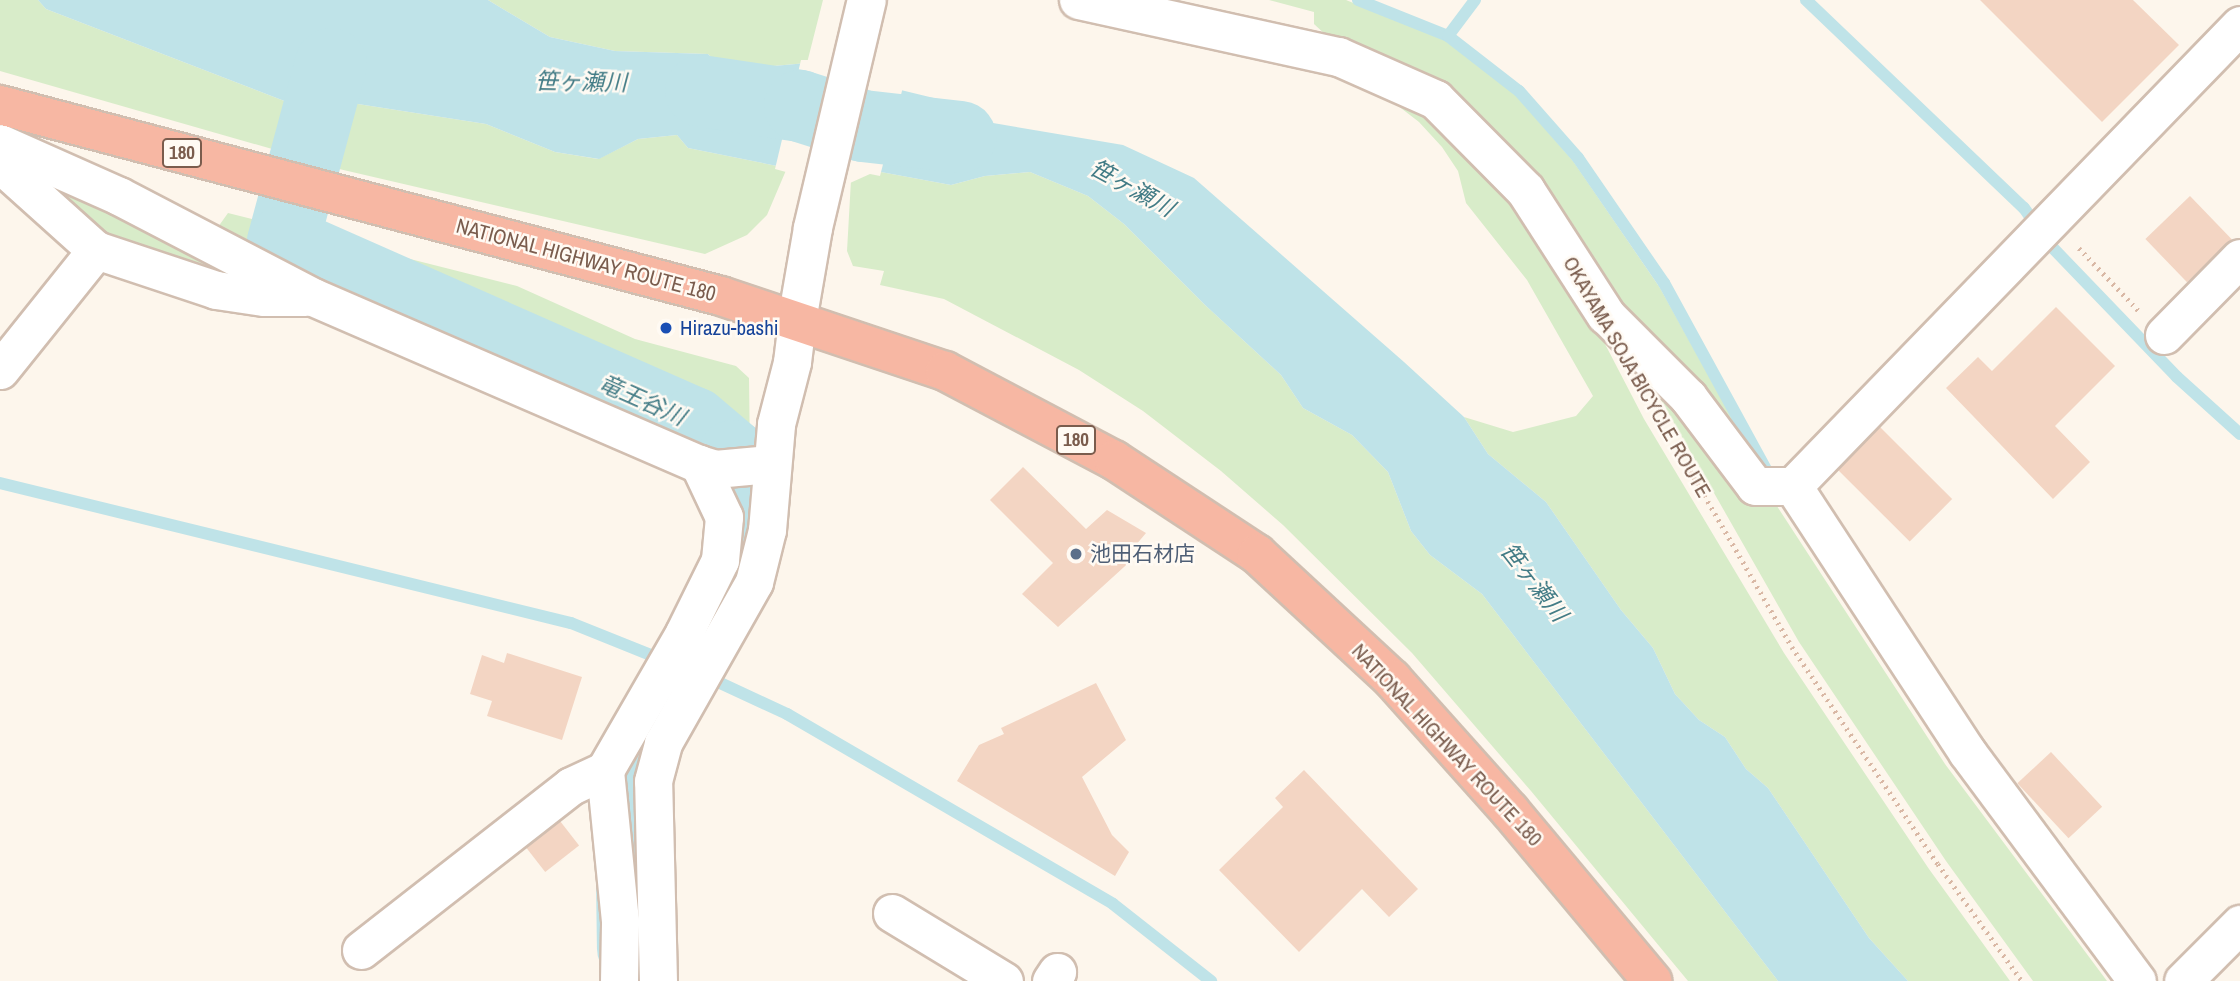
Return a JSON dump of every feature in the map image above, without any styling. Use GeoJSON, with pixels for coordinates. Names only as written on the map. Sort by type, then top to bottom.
{"type":"FeatureCollection","features":[{"type":"Feature","properties":{"kind":"highway","name":"NATIONAL HIGHWAY ROUTE 180"},"geometry":{"type":"LineString","coordinates":[[0,105],[667,280],[797,321],[945,371],[1114,460],[1257,554],[1392,679],[1510,811],[1652,981]]}},
{"type":"Feature","properties":{"kind":"main road"},"geometry":{"type":"LineString","coordinates":[[797,321],[813,228],[867,0]]}},
{"type":"Feature","properties":{"kind":"main road","name":"OKAYAMA SOJA BICYCLE ROUTE"},"geometry":{"type":"LineString","coordinates":[[1079,0],[1339,57],[1436,100],[1526,191],[1606,315]]}},
{"type":"Feature","properties":{"kind":"street"},"geometry":{"type":"LineString","coordinates":[[1778,486],[2044,227],[2240,25]]}},
{"type":"Feature","properties":{"kind":"street"},"geometry":{"type":"LineString","coordinates":[[0,143],[119,196],[313,297],[707,466],[763,465]]}},
{"type":"Feature","properties":{"kind":"street"},"geometry":{"type":"LineString","coordinates":[[0,164],[96,250],[216,290],[264,297],[313,297]]}},
{"type":"Feature","properties":{"kind":"street"},"geometry":{"type":"LineString","coordinates":[[0,370],[96,250]]}},
{"type":"Feature","properties":{"kind":"street"},"geometry":{"type":"LineString","coordinates":[[2164,335],[2240,258]]}},
{"type":"Feature","properties":{"kind":"street"},"geometry":{"type":"LineString","coordinates":[[1606,315],[1778,486],[1967,752],[2137,981]]}},
{"type":"Feature","properties":{"kind":"street"},"geometry":{"type":"LineString","coordinates":[[699,640],[754,582],[767,530],[763,465],[792,362],[797,321]]}},
{"type":"Feature","properties":{"kind":"street"},"geometry":{"type":"LineString","coordinates":[[361,950],[571,786],[605,770],[672,691],[699,640],[720,560],[724,517],[707,466]]}},
{"type":"Feature","properties":{"kind":"street"},"geometry":{"type":"LineString","coordinates":[[658,981],[653,781],[672,691]]}},
{"type":"Feature","properties":{"kind":"street"},"geometry":{"type":"LineString","coordinates":[[605,770],[620,920],[619,981]]}},
{"type":"Feature","properties":{"kind":"street"},"geometry":{"type":"LineString","coordinates":[[892,913],[1004,981]]}},
{"type":"Feature","properties":{"kind":"street"},"geometry":{"type":"LineString","coordinates":[[2183,981],[2240,924]]}},
{"type":"Feature","properties":{"kind":"path"},"geometry":{"type":"LineString","coordinates":[[2044,227],[2096,268],[2164,335]]}},
{"type":"Feature","properties":{"kind":"path","name":"OKAYAMA SOJA BICYCLE ROUTE"},"geometry":{"type":"LineString","coordinates":[[1684,459],[1792,648],[1938,864],[2022,981]]}},
{"type":"Feature","properties":{"kind":"green space"},"geometry":{"type":"Polygon","coordinates":[[[0,0],[38,0],[46,9],[305,109],[293,155],[0,71],[0,0]]]}},
{"type":"Feature","properties":{"kind":"green space"},"geometry":{"type":"Polygon","coordinates":[[[488,0],[823,0],[807,63],[761,67],[732,78],[708,54],[615,51],[550,37],[488,0]]]}},
{"type":"Feature","properties":{"kind":"green space"},"geometry":{"type":"Polygon","coordinates":[[[1269,0],[1346,0],[1446,41],[1515,94],[1573,161],[1660,288],[1751,452],[1722,434],[1532,192],[1340,48],[1314,24],[1314,12],[1269,0]]]}},
{"type":"Feature","properties":{"kind":"green space"},"geometry":{"type":"Polygon","coordinates":[[[1384,95],[1428,107],[1516,198],[1592,319],[1644,419],[1784,653],[1929,869],[2010,981],[1908,981],[1869,938],[1768,788],[1746,769],[1725,737],[1699,720],[1675,694],[1653,648],[1621,610],[1546,502],[1488,454],[1464,417],[1513,432],[1576,416],[1593,396],[1527,280],[1466,203],[1458,171],[1442,147],[1419,122],[1384,95]]]}},
{"type":"Feature","properties":{"kind":"green space"},"geometry":{"type":"Polygon","coordinates":[[[345,102],[486,124],[555,152],[598,159],[638,139],[677,135],[688,148],[787,168],[767,215],[747,235],[705,254],[322,165],[339,110],[345,102]]]}},
{"type":"Feature","properties":{"kind":"green space"},"geometry":{"type":"Polygon","coordinates":[[[3,155],[269,282],[187,268],[100,243],[3,155]]]}},
{"type":"Feature","properties":{"kind":"green space"},"geometry":{"type":"Polygon","coordinates":[[[870,170],[951,185],[985,176],[1030,172],[1088,196],[1124,224],[1205,305],[1281,375],[1303,408],[1352,435],[1388,472],[1411,531],[1430,555],[1482,594],[1778,981],[1688,981],[1531,791],[1412,653],[1283,525],[1221,471],[1143,411],[1079,370],[944,299],[880,285],[884,271],[853,266],[847,251],[851,180],[870,170]]]}},
{"type":"Feature","properties":{"kind":"green space"},"geometry":{"type":"Polygon","coordinates":[[[228,213],[517,286],[635,339],[736,366],[749,378],[750,455],[716,458],[315,291],[218,227],[228,213]]]}},
{"type":"Feature","properties":{"kind":"green space"},"geometry":{"type":"Polygon","coordinates":[[[1637,358],[1773,500],[1945,764],[2107,981],[2033,981],[1946,861],[1799,642],[1637,358]]]}},
{"type":"Feature","properties":{"kind":"water"},"geometry":{"type":"Polygon","coordinates":[[[38,0],[488,0],[550,37],[615,51],[708,54],[732,78],[761,67],[807,63],[787,168],[688,148],[677,135],[638,139],[599,159],[555,152],[486,124],[345,102],[339,110],[322,165],[293,155],[305,109],[46,9],[38,0]]]}},
{"type":"Feature","properties":{"kind":"water"},"geometry":{"type":"Polygon","coordinates":[[[872,83],[942,100],[993,123],[1123,145],[1194,178],[1464,417],[1488,454],[1546,502],[1621,610],[1653,648],[1675,694],[1699,720],[1725,737],[1746,769],[1768,788],[1869,938],[1908,981],[1778,981],[1482,594],[1430,555],[1411,531],[1388,472],[1352,435],[1303,408],[1281,375],[1205,305],[1124,224],[1088,196],[1030,172],[985,176],[951,185],[870,170],[872,83]]]}},
{"type":"Feature","properties":{"kind":"pier"},"geometry":{"type":"Polygon","coordinates":[[[801,60],[809,60],[811,64],[790,169],[786,172],[775,169],[801,60]]]}},
{"type":"Feature","properties":{"kind":"pier"},"geometry":{"type":"Polygon","coordinates":[[[873,80],[903,87],[880,176],[870,174],[850,183],[848,179],[869,83],[873,80]]]}},
{"type":"Feature","properties":{"kind":"building"},"geometry":{"type":"Polygon","coordinates":[[[1980,0],[2133,0],[2179,45],[2102,122],[1980,0]]]}},
{"type":"Feature","properties":{"kind":"building"},"geometry":{"type":"Polygon","coordinates":[[[2190,196],[2232,239],[2187,282],[2145,239],[2190,196]]]}},
{"type":"Feature","properties":{"kind":"building"},"geometry":{"type":"Polygon","coordinates":[[[2056,307],[2115,366],[2055,426],[2090,462],[2053,499],[1946,388],[1978,357],[1992,371],[2056,307]]]}},
{"type":"Feature","properties":{"kind":"building"},"geometry":{"type":"Polygon","coordinates":[[[1880,427],[1952,499],[1910,542],[1838,469],[1880,427]]]}},
{"type":"Feature","properties":{"kind":"building"},"geometry":{"type":"Polygon","coordinates":[[[1023,467],[1086,529],[1107,510],[1146,533],[1130,552],[1135,557],[1058,627],[1022,594],[1053,563],[990,500],[1023,467]]]}},
{"type":"Feature","properties":{"kind":"building"},"geometry":{"type":"Polygon","coordinates":[[[507,653],[582,677],[562,740],[487,716],[492,701],[470,694],[482,655],[504,663],[507,653]]]}},
{"type":"Feature","properties":{"kind":"building"},"geometry":{"type":"Polygon","coordinates":[[[1096,683],[1126,740],[1082,777],[1112,835],[1129,852],[1115,876],[957,781],[979,745],[1004,734],[1001,728],[1096,683]]]}},
{"type":"Feature","properties":{"kind":"building"},"geometry":{"type":"Polygon","coordinates":[[[2051,752],[2102,807],[2069,838],[2017,783],[2051,752]]]}},
{"type":"Feature","properties":{"kind":"building"},"geometry":{"type":"Polygon","coordinates":[[[1304,770],[1418,889],[1389,917],[1362,889],[1299,952],[1219,870],[1283,807],[1275,798],[1304,770]]]}},
{"type":"Feature","properties":{"kind":"building"},"geometry":{"type":"Polygon","coordinates":[[[560,821],[579,845],[545,872],[526,847],[560,821]]]}},
{"type":"Feature","properties":{"kind":"waterway"},"geometry":{"type":"LineString","coordinates":[[1358,0],[1448,36],[1519,91],[1578,158],[1664,283],[1773,482]]}},
{"type":"Feature","properties":{"kind":"waterway"},"geometry":{"type":"LineString","coordinates":[[1448,36],[1475,0]]}},
{"type":"Feature","properties":{"kind":"waterway"},"geometry":{"type":"LineString","coordinates":[[1806,0],[2024,208],[2050,245],[2177,377],[2240,434]]}},
{"type":"Feature","properties":{"kind":"waterway","name":"竜王谷川"},"geometry":{"type":"LineString","coordinates":[[331,64],[283,242],[694,423],[733,456],[747,524],[731,581],[640,748],[631,809],[633,948]]}},
{"type":"Feature","properties":{"kind":"waterway","name":"笹ヶ瀬川"},"geometry":{"type":"LineString","coordinates":[[701,91],[800,106],[863,126],[960,137]]}},
{"type":"Feature","properties":{"kind":"waterway"},"geometry":{"type":"LineString","coordinates":[[0,483],[571,623],[663,660]]}},
{"type":"Feature","properties":{"kind":"waterway"},"geometry":{"type":"LineString","coordinates":[[703,675],[787,714],[1113,904],[1211,981]]}},
{"type":"Feature","properties":{"kind":"place","name":"Hirazu-bashi"},"geometry":{"type":"Point","coordinates":[666,328]}},
{"type":"Feature","properties":{"kind":"place","name":"池田石材店"},"geometry":{"type":"Point","coordinates":[1076,554]}}]}
